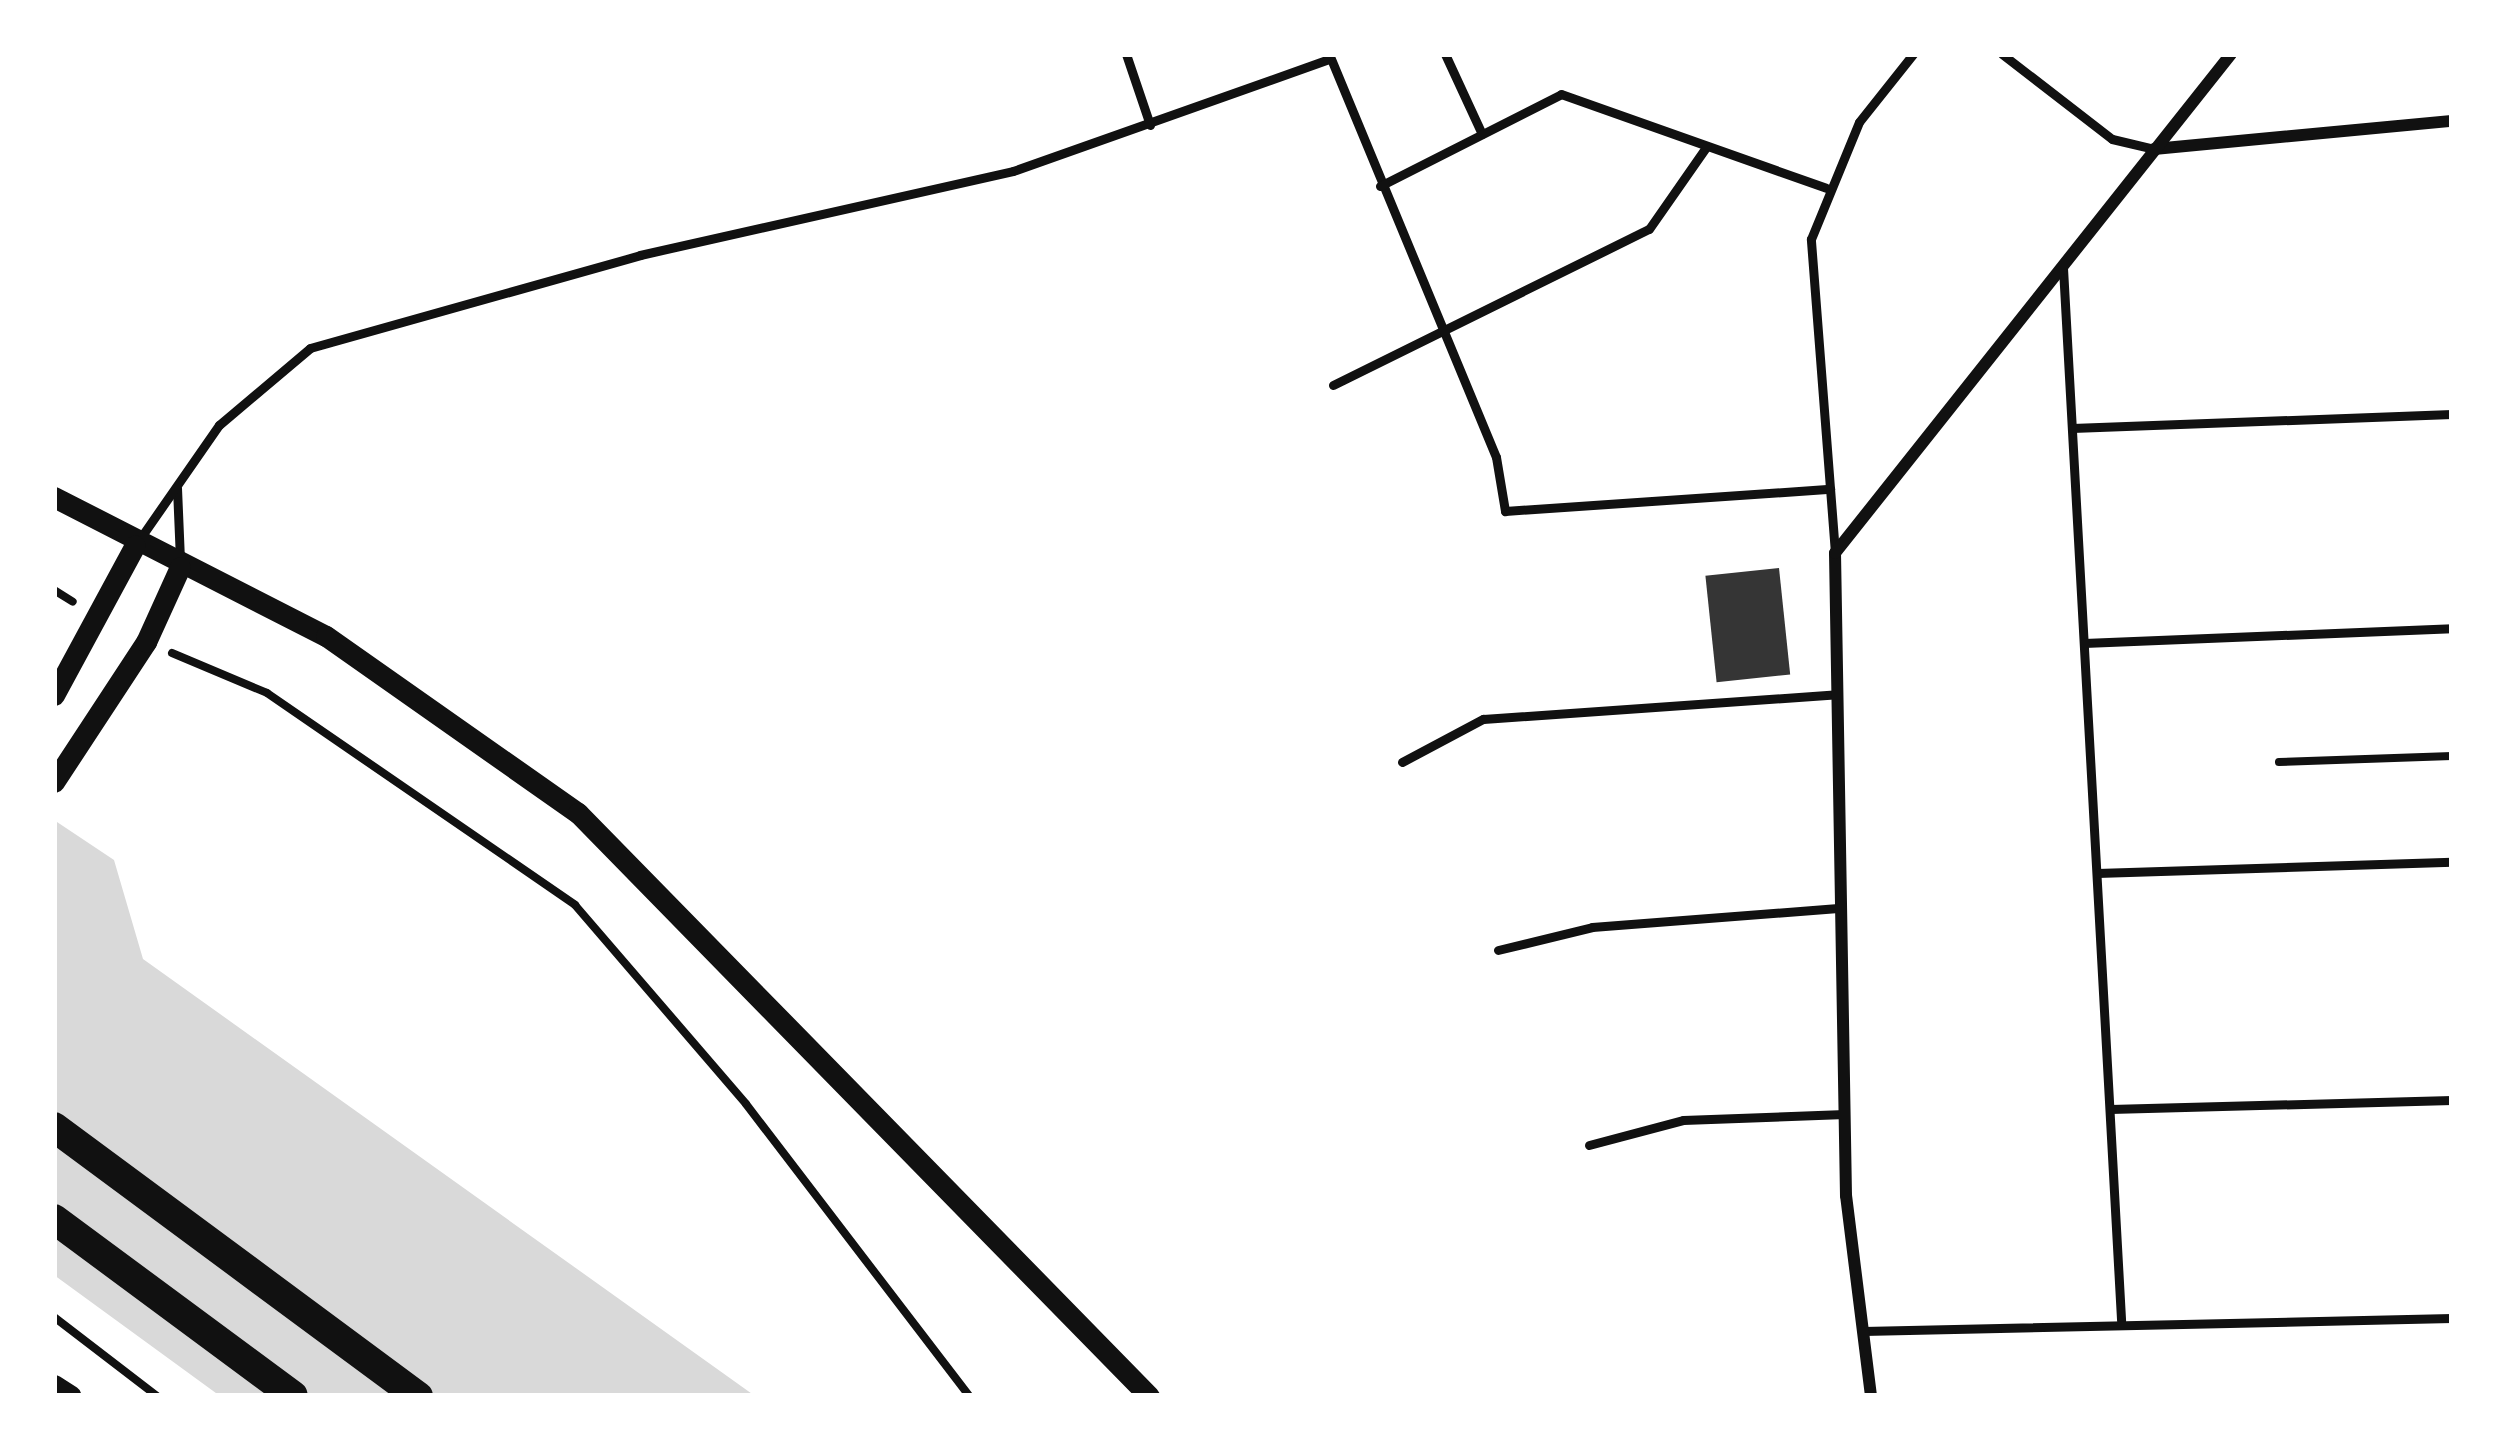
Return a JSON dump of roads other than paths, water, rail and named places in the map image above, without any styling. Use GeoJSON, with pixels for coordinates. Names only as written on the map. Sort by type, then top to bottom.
{"type":"FeatureCollection","features":[{"type":"Feature","properties":{"kind":"highway"},"geometry":{"type":"LineString","coordinates":[[54,1126],[418,1396]]}},
{"type":"Feature","properties":{"kind":"highway"},"geometry":{"type":"LineString","coordinates":[[54,1219],[293,1396]]}},
{"type":"Feature","properties":{"kind":"street"},"geometry":{"type":"LineString","coordinates":[[1871,1396],[1845,1114],[1835,553],[2231,54]]}},
{"type":"Feature","properties":{"kind":"street"},"geometry":{"type":"LineString","coordinates":[[2154,149],[2452,122]]}},
{"type":"Feature","properties":{"kind":"street"},"geometry":{"type":"LineString","coordinates":[[54,497],[135,545],[326,637],[578,813],[1149,1396]]}},
{"type":"Feature","properties":{"kind":"street"},"geometry":{"type":"LineString","coordinates":[[54,694],[101,619],[135,545]]}},
{"type":"Feature","properties":{"kind":"street"},"geometry":{"type":"LineString","coordinates":[[54,782],[146,642],[180,567]]}},
{"type":"Feature","properties":{"kind":"street"},"geometry":{"type":"LineString","coordinates":[[54,1385],[71,1396]]}},
{"type":"Feature","properties":{"kind":"lane"},"geometry":{"type":"LineString","coordinates":[[1126,54],[1150,125]]}},
{"type":"Feature","properties":{"kind":"lane"},"geometry":{"type":"LineString","coordinates":[[1445,54],[1482,134]]}},
{"type":"Feature","properties":{"kind":"lane"},"geometry":{"type":"LineString","coordinates":[[1835,553],[1810,239],[1826,188],[1859,122],[1912,54]]}},
{"type":"Feature","properties":{"kind":"lane"},"geometry":{"type":"LineString","coordinates":[[2002,54],[2112,139],[2154,149]]}},
{"type":"Feature","properties":{"kind":"lane"},"geometry":{"type":"LineString","coordinates":[[135,545],[219,425],[310,348],[640,255],[1013,171],[1150,125],[1329,56],[1496,457],[1505,511],[1830,489]]}},
{"type":"Feature","properties":{"kind":"lane"},"geometry":{"type":"LineString","coordinates":[[1380,186],[1561,94],[1826,188]]}},
{"type":"Feature","properties":{"kind":"lane"},"geometry":{"type":"LineString","coordinates":[[1333,385],[1447,334],[1649,229],[1707,146]]}},
{"type":"Feature","properties":{"kind":"lane"},"geometry":{"type":"LineString","coordinates":[[2063,262],[2121,1320]]}},
{"type":"Feature","properties":{"kind":"lane"},"geometry":{"type":"LineString","coordinates":[[2072,428],[2452,414]]}},
{"type":"Feature","properties":{"kind":"lane"},"geometry":{"type":"LineString","coordinates":[[177,488],[180,567]]}},
{"type":"Feature","properties":{"kind":"lane"},"geometry":{"type":"LineString","coordinates":[[2084,643],[2452,628]]}},
{"type":"Feature","properties":{"kind":"lane"},"geometry":{"type":"LineString","coordinates":[[1402,762],[1483,719],[1837,694]]}},
{"type":"Feature","properties":{"kind":"lane"},"geometry":{"type":"LineString","coordinates":[[2097,873],[2452,862]]}},
{"type":"Feature","properties":{"kind":"lane"},"geometry":{"type":"LineString","coordinates":[[1498,950],[1592,927],[1841,908]]}},
{"type":"Feature","properties":{"kind":"lane"},"geometry":{"type":"LineString","coordinates":[[2110,1109],[2452,1100]]}},
{"type":"Feature","properties":{"kind":"lane"},"geometry":{"type":"LineString","coordinates":[[1588,1145],[1683,1120],[1845,1114]]}},
{"type":"Feature","properties":{"kind":"lane"},"geometry":{"type":"LineString","coordinates":[[1863,1331],[2121,1320],[2452,1318]]}}]}
